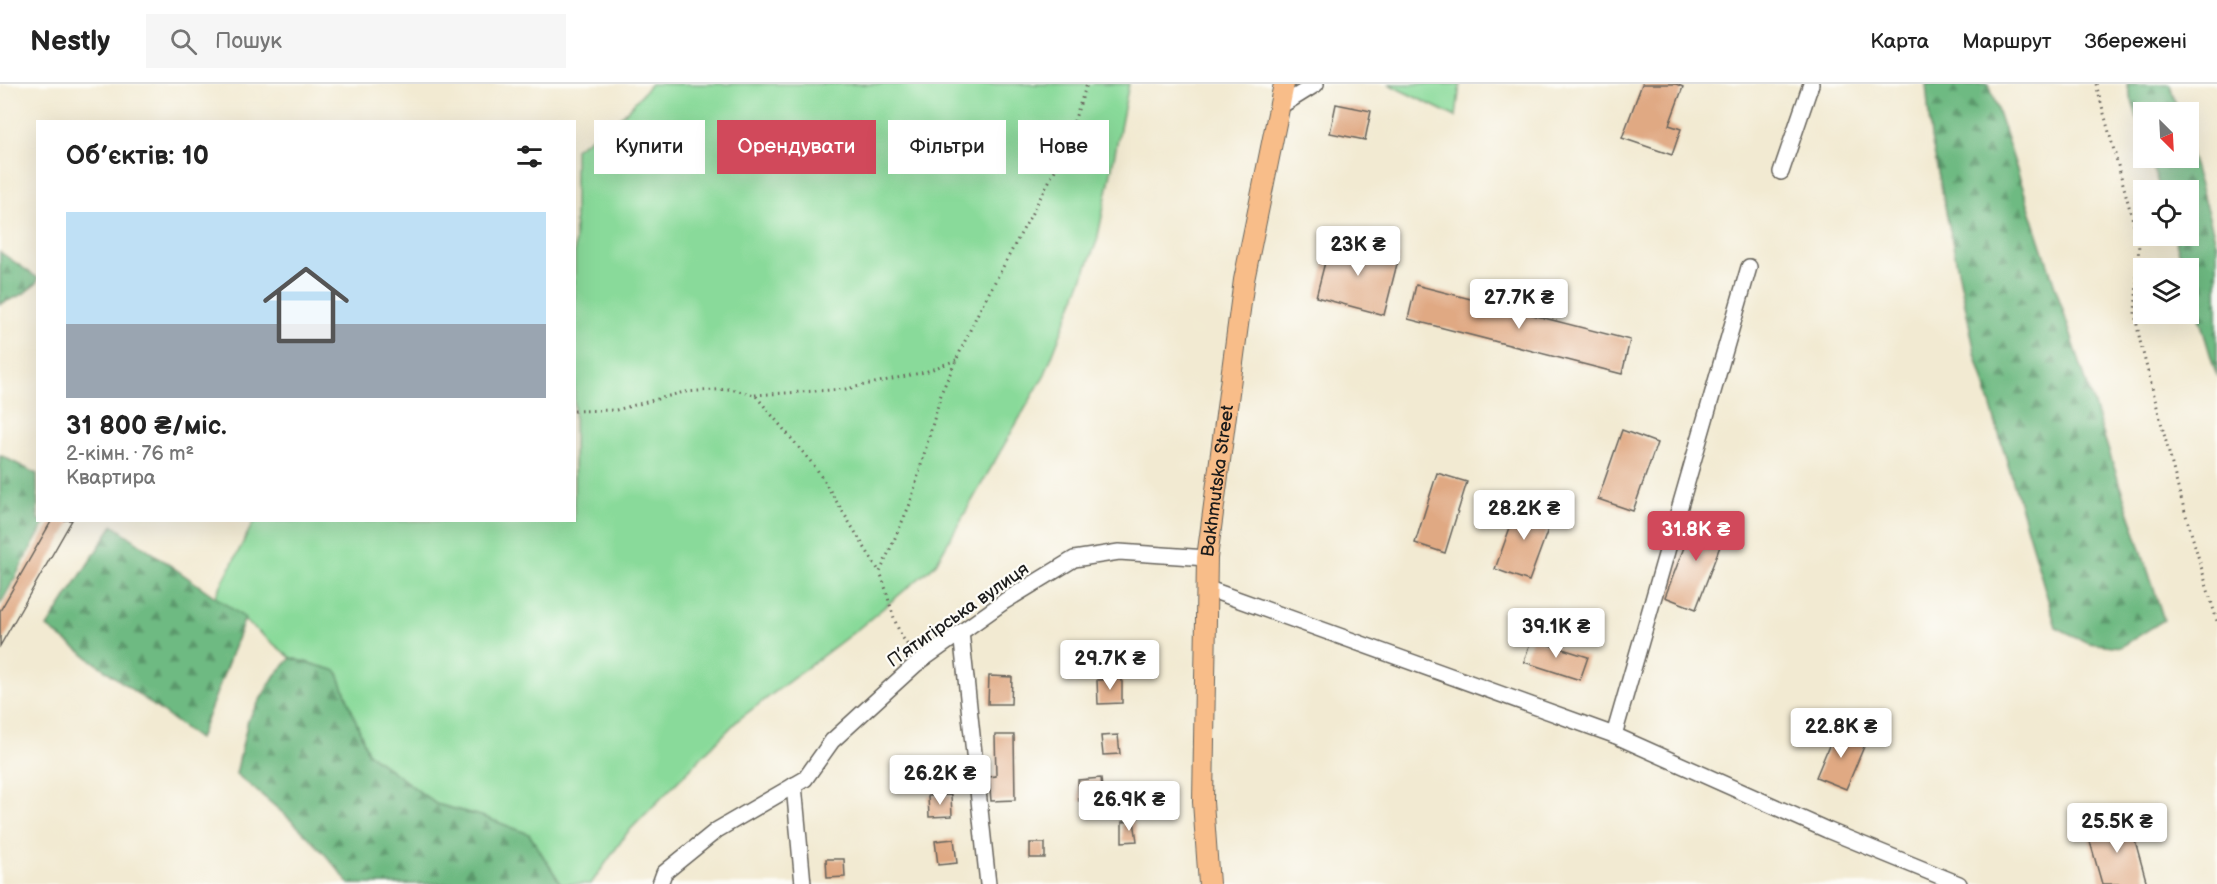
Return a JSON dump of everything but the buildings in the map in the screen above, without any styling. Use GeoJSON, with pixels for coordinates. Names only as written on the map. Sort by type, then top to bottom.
{"type":"FeatureCollection","features":[{"type":"Feature","properties":{"kind":"main road","name":"Bakhmutska Street"},"geometry":{"type":"LineString","coordinates":[[1209,884],[1203,802],[1207,558],[1244,280],[1284,84]]}},
{"type":"Feature","properties":{"kind":"street"},"geometry":{"type":"LineString","coordinates":[[1279,107],[1316,84]]}},
{"type":"Feature","properties":{"kind":"street"},"geometry":{"type":"LineString","coordinates":[[1781,172],[1811,84]]}},
{"type":"Feature","properties":{"kind":"street"},"geometry":{"type":"LineString","coordinates":[[1614,735],[1749,267]]}},
{"type":"Feature","properties":{"kind":"street","name":"П’ятигірська вулиця"},"geometry":{"type":"LineString","coordinates":[[660,884],[664,873],[717,830],[805,779],[832,741],[921,660],[1005,601],[1074,560],[1119,552],[1207,558]]}},
{"type":"Feature","properties":{"kind":"street"},"geometry":{"type":"LineString","coordinates":[[1206,588],[1614,735],[1827,830],[1959,884]]}},
{"type":"Feature","properties":{"kind":"street"},"geometry":{"type":"LineString","coordinates":[[962,632],[988,884]]}},
{"type":"Feature","properties":{"kind":"street"},"geometry":{"type":"LineString","coordinates":[[794,785],[803,884]]}},
{"type":"Feature","properties":{"kind":"path"},"geometry":{"type":"LineString","coordinates":[[879,572],[910,504],[942,392],[977,315],[1060,161],[1087,84]]}},
{"type":"Feature","properties":{"kind":"path"},"geometry":{"type":"LineString","coordinates":[[2096,84],[2139,243],[2135,314],[2140,341],[2178,488],[2217,621]]}},
{"type":"Feature","properties":{"kind":"path"},"geometry":{"type":"LineString","coordinates":[[576,411],[616,410],[684,392],[730,389],[755,395],[846,389],[925,372],[957,360]]}},
{"type":"Feature","properties":{"kind":"path"},"geometry":{"type":"LineString","coordinates":[[755,395],[816,468],[879,572],[888,592],[897,630],[921,660]]}},
{"type":"Feature","properties":{"kind":"green space"},"geometry":{"type":"Polygon","coordinates":[[[651,84],[1129,84],[1097,241],[1045,374],[935,565],[858,629],[738,720],[627,833],[591,884],[561,884],[529,834],[484,817],[436,804],[368,753],[337,671],[291,658],[215,597],[253,522],[576,522],[576,148],[594,135],[594,174],[705,174],[705,120],[616,120],[651,84]]]}},
{"type":"Feature","properties":{"kind":"green space"},"geometry":{"type":"Polygon","coordinates":[[[1389,84],[1460,84],[1456,117],[1396,88],[1389,84]]]}},
{"type":"Feature","properties":{"kind":"green space"},"geometry":{"type":"Polygon","coordinates":[[[1926,84],[1989,84],[2164,620],[2121,647],[2088,643],[2056,627],[1975,353],[1931,138],[1926,84]]]}},
{"type":"Feature","properties":{"kind":"green space"},"geometry":{"type":"Polygon","coordinates":[[[2127,84],[2170,84],[2175,102],[2133,102],[2133,104],[2127,84]]]}},
{"type":"Feature","properties":{"kind":"green space"},"geometry":{"type":"Polygon","coordinates":[[[2153,168],[2195,168],[2198,180],[2157,180],[2153,168]]]}},
{"type":"Feature","properties":{"kind":"green space"},"geometry":{"type":"Polygon","coordinates":[[[2199,183],[2217,245],[2217,377],[2199,317],[2199,258],[2181,258],[2177,246],[2199,246],[2199,183]]]}},
{"type":"Feature","properties":{"kind":"green space"},"geometry":{"type":"Polygon","coordinates":[[[0,252],[36,277],[36,284],[23,294],[0,304],[0,252]]]}},
{"type":"Feature","properties":{"kind":"green space"},"geometry":{"type":"Polygon","coordinates":[[[0,455],[36,473],[36,522],[45,522],[0,605],[0,455]]]}},
{"type":"Feature","properties":{"kind":"green space"},"geometry":{"type":"Polygon","coordinates":[[[113,525],[245,618],[199,739],[47,627],[113,525]]]}},
{"type":"Feature","properties":{"kind":"green space"},"geometry":{"type":"Polygon","coordinates":[[[291,658],[337,671],[368,753],[436,804],[484,817],[529,834],[561,884],[349,884],[310,839],[282,812],[236,774],[248,720],[275,675],[291,658]]]}}]}
